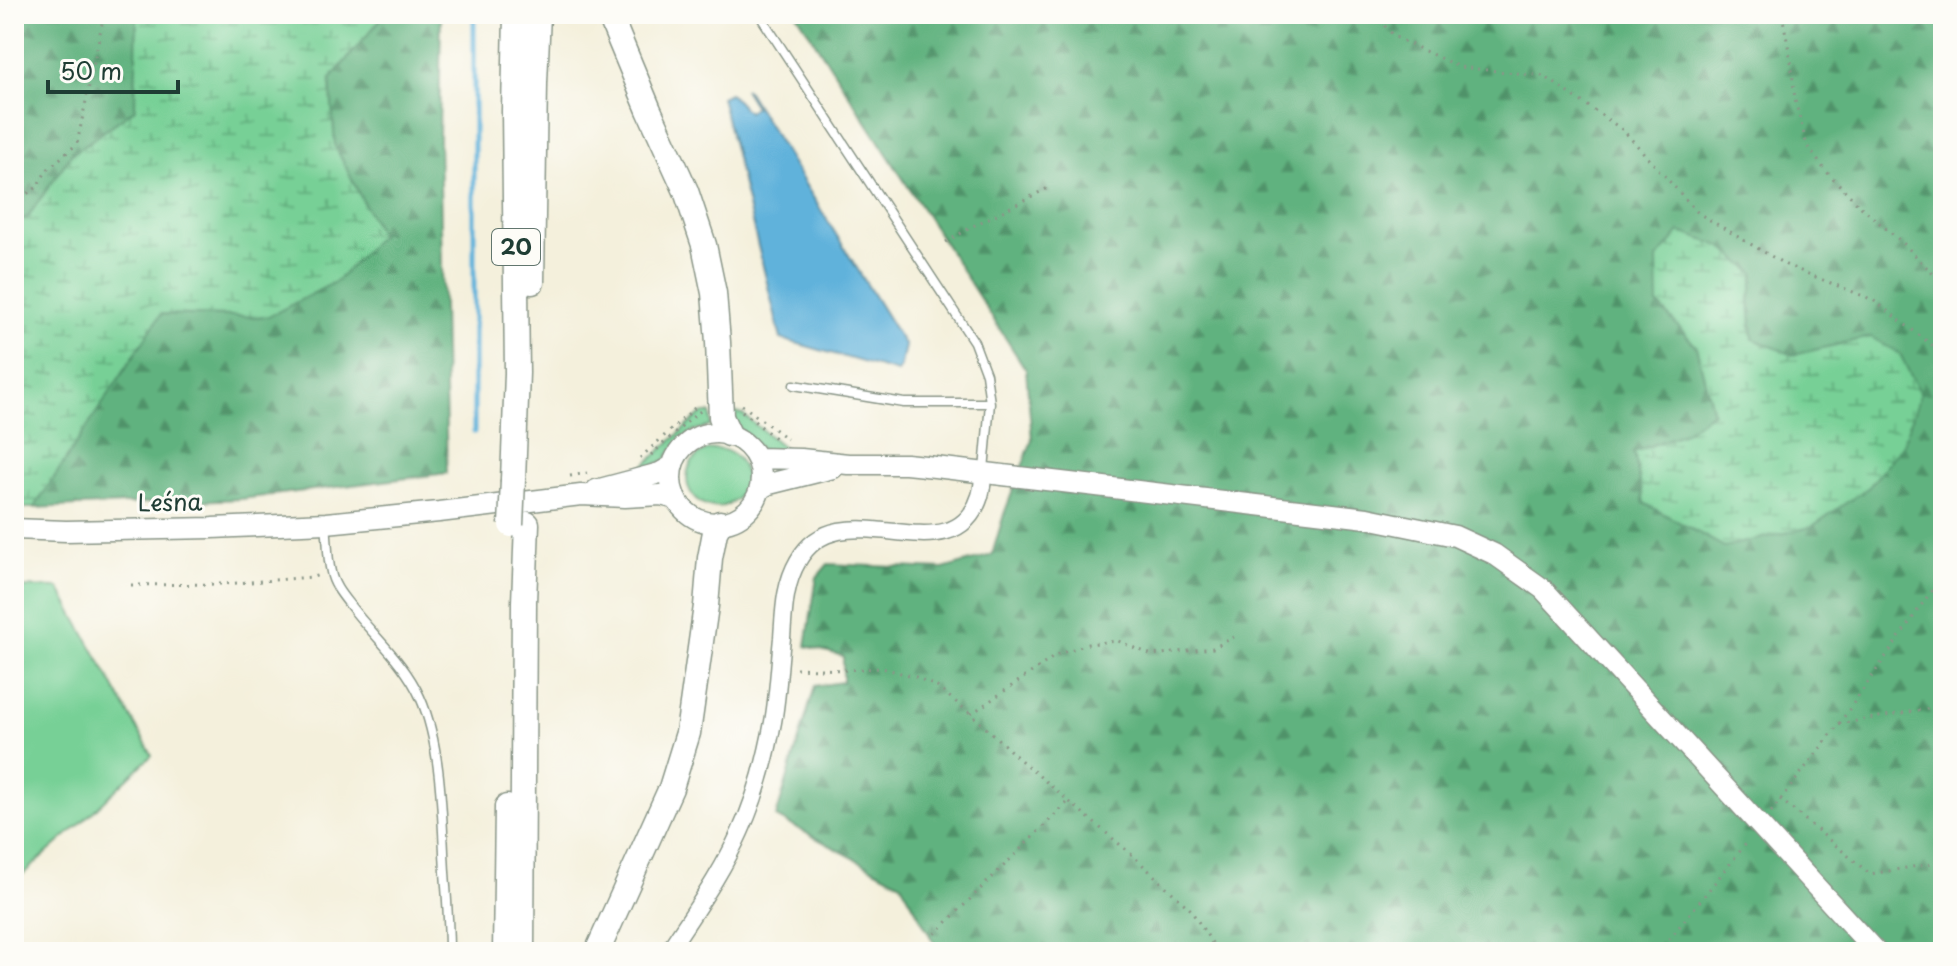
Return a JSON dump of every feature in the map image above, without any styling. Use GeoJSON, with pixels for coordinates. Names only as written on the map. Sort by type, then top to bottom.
{"type":"FeatureCollection","features":[{"type":"Feature","properties":{"kind":"main road","name":"20"},"geometry":{"type":"LineString","coordinates":[[516,14],[514,111],[520,480]]}},
{"type":"Feature","properties":{"kind":"main road","name":"20"},"geometry":{"type":"LineString","coordinates":[[503,952],[538,14]]}},
{"type":"Feature","properties":{"kind":"main road"},"geometry":{"type":"LineString","coordinates":[[609,14],[686,191],[704,245],[714,293],[721,417],[729,434]]}},
{"type":"Feature","properties":{"kind":"main road"},"geometry":{"type":"LineString","coordinates":[[597,952],[671,788],[688,733],[710,558],[720,523]]}},
{"type":"Feature","properties":{"kind":"main road","name":"20"},"geometry":{"type":"LineString","coordinates":[[519,524],[524,602],[522,952]]}},
{"type":"Feature","properties":{"kind":"street"},"geometry":{"type":"LineString","coordinates":[[717,432],[729,434],[748,445],[757,458],[761,477],[754,503],[730,521],[720,523],[699,519],[676,499],[672,486],[672,466],[685,444],[695,437],[717,432]]}},
{"type":"Feature","properties":{"kind":"street"},"geometry":{"type":"LineString","coordinates":[[757,458],[906,464],[983,472],[1367,518],[1455,536],[1494,554],[1543,589],[1876,952]]}},
{"type":"Feature","properties":{"kind":"street"},"geometry":{"type":"LineString","coordinates":[[760,489],[848,464]]}},
{"type":"Feature","properties":{"kind":"street"},"geometry":{"type":"LineString","coordinates":[[581,495],[660,473],[672,466]]}},
{"type":"Feature","properties":{"kind":"street"},"geometry":{"type":"LineString","coordinates":[[668,952],[730,853],[750,808],[773,720],[787,588],[806,548],[826,534],[844,529],[925,535],[953,529],[974,510],[981,494],[983,472]]}},
{"type":"Feature","properties":{"kind":"street"},"geometry":{"type":"LineString","coordinates":[[581,495],[661,495],[676,499]]}},
{"type":"Feature","properties":{"kind":"street","name":"Leśna"},"geometry":{"type":"LineString","coordinates":[[14,529],[66,531],[326,523],[581,495]]}},
{"type":"Feature","properties":{"kind":"lane"},"geometry":{"type":"LineString","coordinates":[[759,14],[974,342],[986,374],[990,403],[983,472]]}},
{"type":"Feature","properties":{"kind":"lane"},"geometry":{"type":"LineString","coordinates":[[794,385],[904,403],[990,403]]}},
{"type":"Feature","properties":{"kind":"lane"},"geometry":{"type":"LineString","coordinates":[[326,523],[330,572],[334,582],[403,669],[425,712],[436,766],[442,823],[449,952]]}},
{"type":"Feature","properties":{"kind":"path"},"geometry":{"type":"LineString","coordinates":[[14,202],[36,188],[47,170],[77,144],[104,14]]}},
{"type":"Feature","properties":{"kind":"path"},"geometry":{"type":"LineString","coordinates":[[1374,14],[1395,37],[1459,67],[1544,76],[1623,130],[1698,213],[1786,265],[1873,300],[1936,348],[1943,369]]}},
{"type":"Feature","properties":{"kind":"path"},"geometry":{"type":"LineString","coordinates":[[1782,14],[1795,100],[1807,146],[1825,170],[1862,208],[1904,244],[1943,284]]}},
{"type":"Feature","properties":{"kind":"path"},"geometry":{"type":"LineString","coordinates":[[946,242],[1050,187]]}},
{"type":"Feature","properties":{"kind":"path"},"geometry":{"type":"LineString","coordinates":[[736,401],[790,441]]}},
{"type":"Feature","properties":{"kind":"path"},"geometry":{"type":"LineString","coordinates":[[131,585],[224,584],[313,577],[330,572]]}},
{"type":"Feature","properties":{"kind":"path"},"geometry":{"type":"LineString","coordinates":[[1659,952],[1839,724],[1943,574]]}},
{"type":"Feature","properties":{"kind":"path"},"geometry":{"type":"LineString","coordinates":[[971,714],[1058,654],[1088,644],[1118,641],[1152,655],[1213,648],[1234,637]]}},
{"type":"Feature","properties":{"kind":"path"},"geometry":{"type":"LineString","coordinates":[[779,667],[882,668],[916,677],[937,687],[1070,800],[1190,909],[1218,952]]}},
{"type":"Feature","properties":{"kind":"path"},"geometry":{"type":"LineString","coordinates":[[1839,724],[1943,706]]}},
{"type":"Feature","properties":{"kind":"path"},"geometry":{"type":"LineString","coordinates":[[1780,799],[1870,874],[1943,862]]}},
{"type":"Feature","properties":{"kind":"path"},"geometry":{"type":"LineString","coordinates":[[935,934],[1070,800]]}},
{"type":"Feature","properties":{"kind":"green space"},"geometry":{"type":"Polygon","coordinates":[[[14,14],[137,14],[135,109],[71,155],[27,218],[14,220],[14,14]]]}},
{"type":"Feature","properties":{"kind":"green space"},"geometry":{"type":"Polygon","coordinates":[[[137,14],[385,14],[330,79],[335,146],[380,235],[337,281],[268,317],[161,314],[34,508],[14,508],[14,220],[27,218],[71,155],[135,109],[137,14]]]}},
{"type":"Feature","properties":{"kind":"green space"},"geometry":{"type":"Polygon","coordinates":[[[385,14],[441,14],[439,140],[447,473],[241,499],[34,508],[161,314],[268,317],[380,236],[335,146],[330,79],[385,14]]]}},
{"type":"Feature","properties":{"kind":"green space"},"geometry":{"type":"Polygon","coordinates":[[[797,14],[1943,14],[1943,952],[939,952],[901,883],[776,817],[815,686],[843,682],[843,656],[806,646],[817,577],[828,564],[943,569],[992,555],[1032,440],[1026,370],[797,14]],[[1755,274],[1658,304],[1696,346],[1713,412],[1682,434],[1634,452],[1644,503],[1871,337],[1793,355],[1753,339],[1750,300],[1755,274]]]}},
{"type":"Feature","properties":{"kind":"green space"},"geometry":{"type":"Polygon","coordinates":[[[1680,232],[1721,246],[1755,274],[1750,300],[1753,339],[1793,355],[1871,337],[1900,354],[1920,394],[1903,445],[1869,487],[1811,527],[1724,547],[1644,503],[1634,452],[1682,434],[1713,412],[1696,346],[1658,304],[1657,259],[1680,232]]]}},
{"type":"Feature","properties":{"kind":"green space"},"geometry":{"type":"Polygon","coordinates":[[[729,412],[742,414],[792,454],[761,450],[736,427],[729,412]]]}},
{"type":"Feature","properties":{"kind":"green space"},"geometry":{"type":"Polygon","coordinates":[[[711,413],[711,426],[693,431],[674,447],[665,460],[636,473],[697,417],[711,413]]]}},
{"type":"Feature","properties":{"kind":"green space"},"geometry":{"type":"Polygon","coordinates":[[[716,449],[736,458],[745,478],[736,498],[716,507],[696,498],[687,478],[696,458],[716,449]]]}},
{"type":"Feature","properties":{"kind":"green space"},"geometry":{"type":"Polygon","coordinates":[[[14,587],[59,588],[152,755],[14,882],[14,587]]]}},
{"type":"Feature","properties":{"kind":"water"},"geometry":{"type":"Polygon","coordinates":[[[744,89],[905,346],[897,372],[781,339],[721,97],[729,93],[748,112],[755,107],[744,89]]]}},
{"type":"Feature","properties":{"kind":"waterway"},"geometry":{"type":"LineString","coordinates":[[474,14],[474,432]]}},
{"type":"Feature","properties":{"kind":"waterway"},"geometry":{"type":"LineString","coordinates":[[645,14],[647,18]]}}]}
